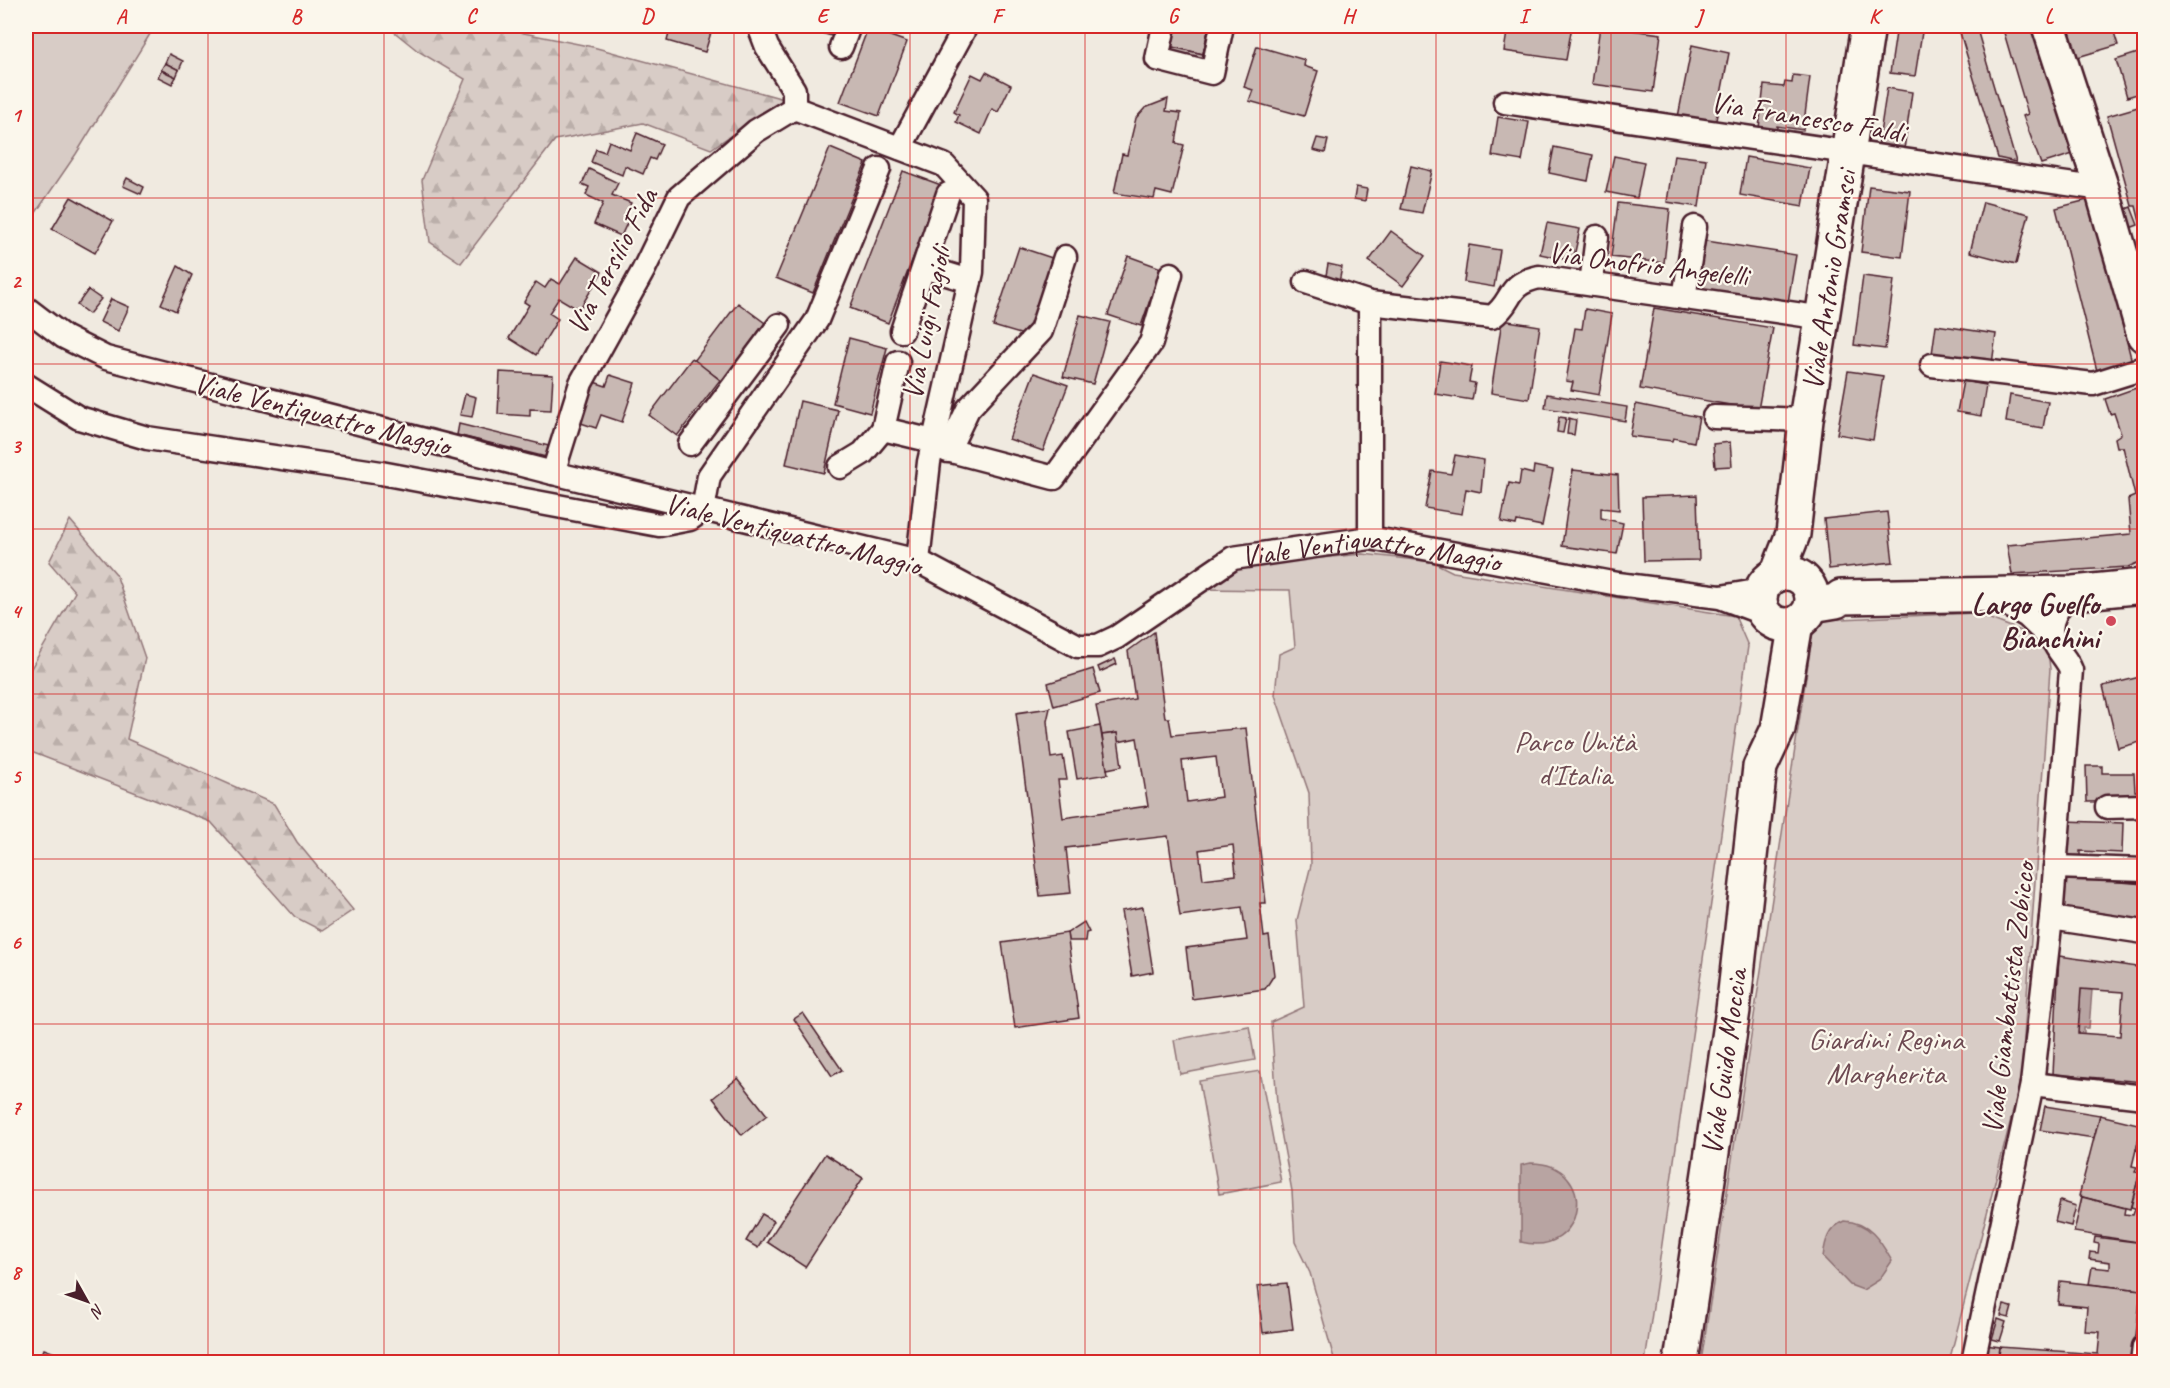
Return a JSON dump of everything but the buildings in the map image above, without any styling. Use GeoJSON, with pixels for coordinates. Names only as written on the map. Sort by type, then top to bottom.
{"type":"FeatureCollection","features":[{"type":"Feature","properties":{"kind":"main road","name":"Viale Antonio Gramsci"},"geometry":{"type":"LineString","coordinates":[[1793,599],[1798,553],[1793,534],[1806,420],[1850,153],[1868,26]]}},
{"type":"Feature","properties":{"kind":"main road"},"geometry":{"type":"LineString","coordinates":[[2049,26],[2102,189],[2145,335]]}},
{"type":"Feature","properties":{"kind":"main road","name":"Viale Ventiquattro Maggio"},"geometry":{"type":"LineString","coordinates":[[1793,599],[2073,593],[2145,585]]}},
{"type":"Feature","properties":{"kind":"main road","name":"Viale Guido Moccia"},"geometry":{"type":"LineString","coordinates":[[1681,1362],[1733,1010],[1762,760],[1758,738],[1793,599]]}},
{"type":"Feature","properties":{"kind":"street"},"geometry":{"type":"LineString","coordinates":[[759,26],[766,47],[794,90],[794,108]]}},
{"type":"Feature","properties":{"kind":"street"},"geometry":{"type":"LineString","coordinates":[[841,47],[849,26]]}},
{"type":"Feature","properties":{"kind":"street"},"geometry":{"type":"LineString","coordinates":[[900,148],[966,26]]}},
{"type":"Feature","properties":{"kind":"street"},"geometry":{"type":"LineString","coordinates":[[1164,26],[1157,58],[1212,73],[1222,26]]}},
{"type":"Feature","properties":{"kind":"street","name":"Via Francesco Faldi"},"geometry":{"type":"LineString","coordinates":[[1505,102],[2102,189]]}},
{"type":"Feature","properties":{"kind":"street","name":"Via Luigi Fagioli"},"geometry":{"type":"LineString","coordinates":[[794,108],[944,165],[974,198],[970,281],[918,561]]}},
{"type":"Feature","properties":{"kind":"street","name":"Via Tersilio Fida"},"geometry":{"type":"LineString","coordinates":[[553,473],[581,383],[643,271],[679,197],[756,131],[794,108]]}},
{"type":"Feature","properties":{"kind":"street"},"geometry":{"type":"LineString","coordinates":[[26,385],[79,418],[147,438],[381,472],[659,525],[690,519],[703,510],[709,476],[817,320],[879,169]]}},
{"type":"Feature","properties":{"kind":"street"},"geometry":{"type":"LineString","coordinates":[[902,331],[948,194]]}},
{"type":"Feature","properties":{"kind":"street"},"geometry":{"type":"LineString","coordinates":[[1684,298],[1695,226]]}},
{"type":"Feature","properties":{"kind":"street"},"geometry":{"type":"LineString","coordinates":[[1591,285],[1597,237]]}},
{"type":"Feature","properties":{"kind":"street"},"geometry":{"type":"LineString","coordinates":[[1065,257],[1041,331],[968,409],[938,446],[1054,478],[1152,343],[1171,274]]}},
{"type":"Feature","properties":{"kind":"street"},"geometry":{"type":"LineString","coordinates":[[924,267],[970,281]]}},
{"type":"Feature","properties":{"kind":"street","name":"Via Onofrio Angelelli"},"geometry":{"type":"LineString","coordinates":[[1306,282],[1370,303],[1492,317],[1502,310],[1512,290],[1522,281],[1539,277],[1824,318]]}},
{"type":"Feature","properties":{"kind":"street"},"geometry":{"type":"LineString","coordinates":[[1370,303],[1370,538]]}},
{"type":"Feature","properties":{"kind":"street","name":"Viale Ventiquattro Maggio"},"geometry":{"type":"LineString","coordinates":[[26,308],[64,337],[106,358],[553,473],[918,561],[1078,646],[1098,646],[1117,637],[1233,558],[1370,538],[1618,584],[1720,597],[1793,599]]}},
{"type":"Feature","properties":{"kind":"street"},"geometry":{"type":"LineString","coordinates":[[690,444],[779,326]]}},
{"type":"Feature","properties":{"kind":"street"},"geometry":{"type":"LineString","coordinates":[[753,360],[777,377]]}},
{"type":"Feature","properties":{"kind":"street","name":"Via Luigi Fagioli"},"geometry":{"type":"LineString","coordinates":[[840,467],[863,453],[884,429],[898,362]]}},
{"type":"Feature","properties":{"kind":"street"},"geometry":{"type":"LineString","coordinates":[[1932,365],[2093,384],[2145,368]]}},
{"type":"Feature","properties":{"kind":"street"},"geometry":{"type":"LineString","coordinates":[[1714,417],[1806,420]]}},
{"type":"Feature","properties":{"kind":"street","name":"Via Luigi Fagioli"},"geometry":{"type":"LineString","coordinates":[[884,429],[938,446]]}},
{"type":"Feature","properties":{"kind":"street"},"geometry":{"type":"LineString","coordinates":[[2054,641],[2051,629],[2057,608],[2073,593]]}},
{"type":"Feature","properties":{"kind":"street","name":"Viale Giambattista Zobicco"},"geometry":{"type":"LineString","coordinates":[[1972,1362],[2032,1084],[2051,918],[2071,670],[2054,641],[2027,616],[1989,594]]}},
{"type":"Feature","properties":{"kind":"street"},"geometry":{"type":"LineString","coordinates":[[2108,807],[2145,806]]}},
{"type":"Feature","properties":{"kind":"street"},"geometry":{"type":"LineString","coordinates":[[2055,867],[2145,870]]}},
{"type":"Feature","properties":{"kind":"street"},"geometry":{"type":"LineString","coordinates":[[2051,918],[2145,932]]}},
{"type":"Feature","properties":{"kind":"street"},"geometry":{"type":"LineString","coordinates":[[2032,1084],[2145,1097]]}},
{"type":"Feature","properties":{"kind":"street"},"geometry":{"type":"LineString","coordinates":[[2142,1362],[2145,1347]]}},
{"type":"Feature","properties":{"kind":"green space"},"geometry":{"type":"Polygon","coordinates":[[[34,26],[155,26],[76,154],[26,227],[26,39],[34,26]]]}},
{"type":"Feature","properties":{"kind":"green space"},"geometry":{"type":"Polygon","coordinates":[[[387,26],[505,26],[504,29],[593,47],[784,99],[711,149],[643,123],[555,140],[461,263],[430,242],[422,180],[465,79],[418,51],[387,26]]]}},
{"type":"Feature","properties":{"kind":"green space"},"geometry":{"type":"Polygon","coordinates":[[[70,520],[116,574],[145,658],[127,739],[274,804],[297,842],[353,910],[322,931],[295,917],[211,822],[26,750],[26,677],[75,592],[49,562],[70,520]]]}},
{"type":"Feature","properties":{"kind":"green space","name":"Parco Unità d'Italia"},"geometry":{"type":"Polygon","coordinates":[[[1363,554],[1433,562],[1453,572],[1735,616],[1748,646],[1645,1362],[1335,1362],[1310,1273],[1295,1242],[1292,1191],[1278,1116],[1271,1022],[1304,1007],[1297,920],[1311,865],[1309,793],[1275,695],[1279,654],[1295,647],[1290,590],[1201,589],[1245,565],[1363,554]]]}},
{"type":"Feature","properties":{"kind":"green space","name":"Giardini Regina Margherita"},"geometry":{"type":"Polygon","coordinates":[[[1975,613],[2047,641],[2050,669],[2021,1080],[1949,1362],[1701,1362],[1813,631],[1819,620],[1975,613]]]}},
{"type":"Feature","properties":{"kind":"green space"},"geometry":{"type":"Polygon","coordinates":[[[1249,1026],[1255,1060],[1180,1074],[1174,1040],[1249,1026]]]}},
{"type":"Feature","properties":{"kind":"green space"},"geometry":{"type":"Polygon","coordinates":[[[1260,1071],[1281,1182],[1219,1194],[1199,1081],[1260,1071]]]}},
{"type":"Feature","properties":{"kind":"shaded area"},"geometry":{"type":"Polygon","coordinates":[[[2081,989],[2092,990],[2089,1028],[2084,1028],[2084,1034],[2078,1033],[2081,989]]]}},
{"type":"Feature","properties":{"kind":"shaded area"},"geometry":{"type":"Polygon","coordinates":[[[1531,1163],[1553,1167],[1568,1178],[1575,1192],[1576,1209],[1571,1224],[1560,1237],[1543,1243],[1521,1242],[1521,1165],[1531,1163]]]}},
{"type":"Feature","properties":{"kind":"shaded area"},"geometry":{"type":"Polygon","coordinates":[[[1844,1221],[1860,1225],[1873,1234],[1892,1261],[1879,1280],[1863,1290],[1850,1285],[1823,1257],[1828,1236],[1834,1227],[1844,1221]]]}},
{"type":"Feature","properties":{"kind":"place","name":"Largo Guelfo Bianchini"},"geometry":{"type":"Point","coordinates":[2111,621]}}]}
